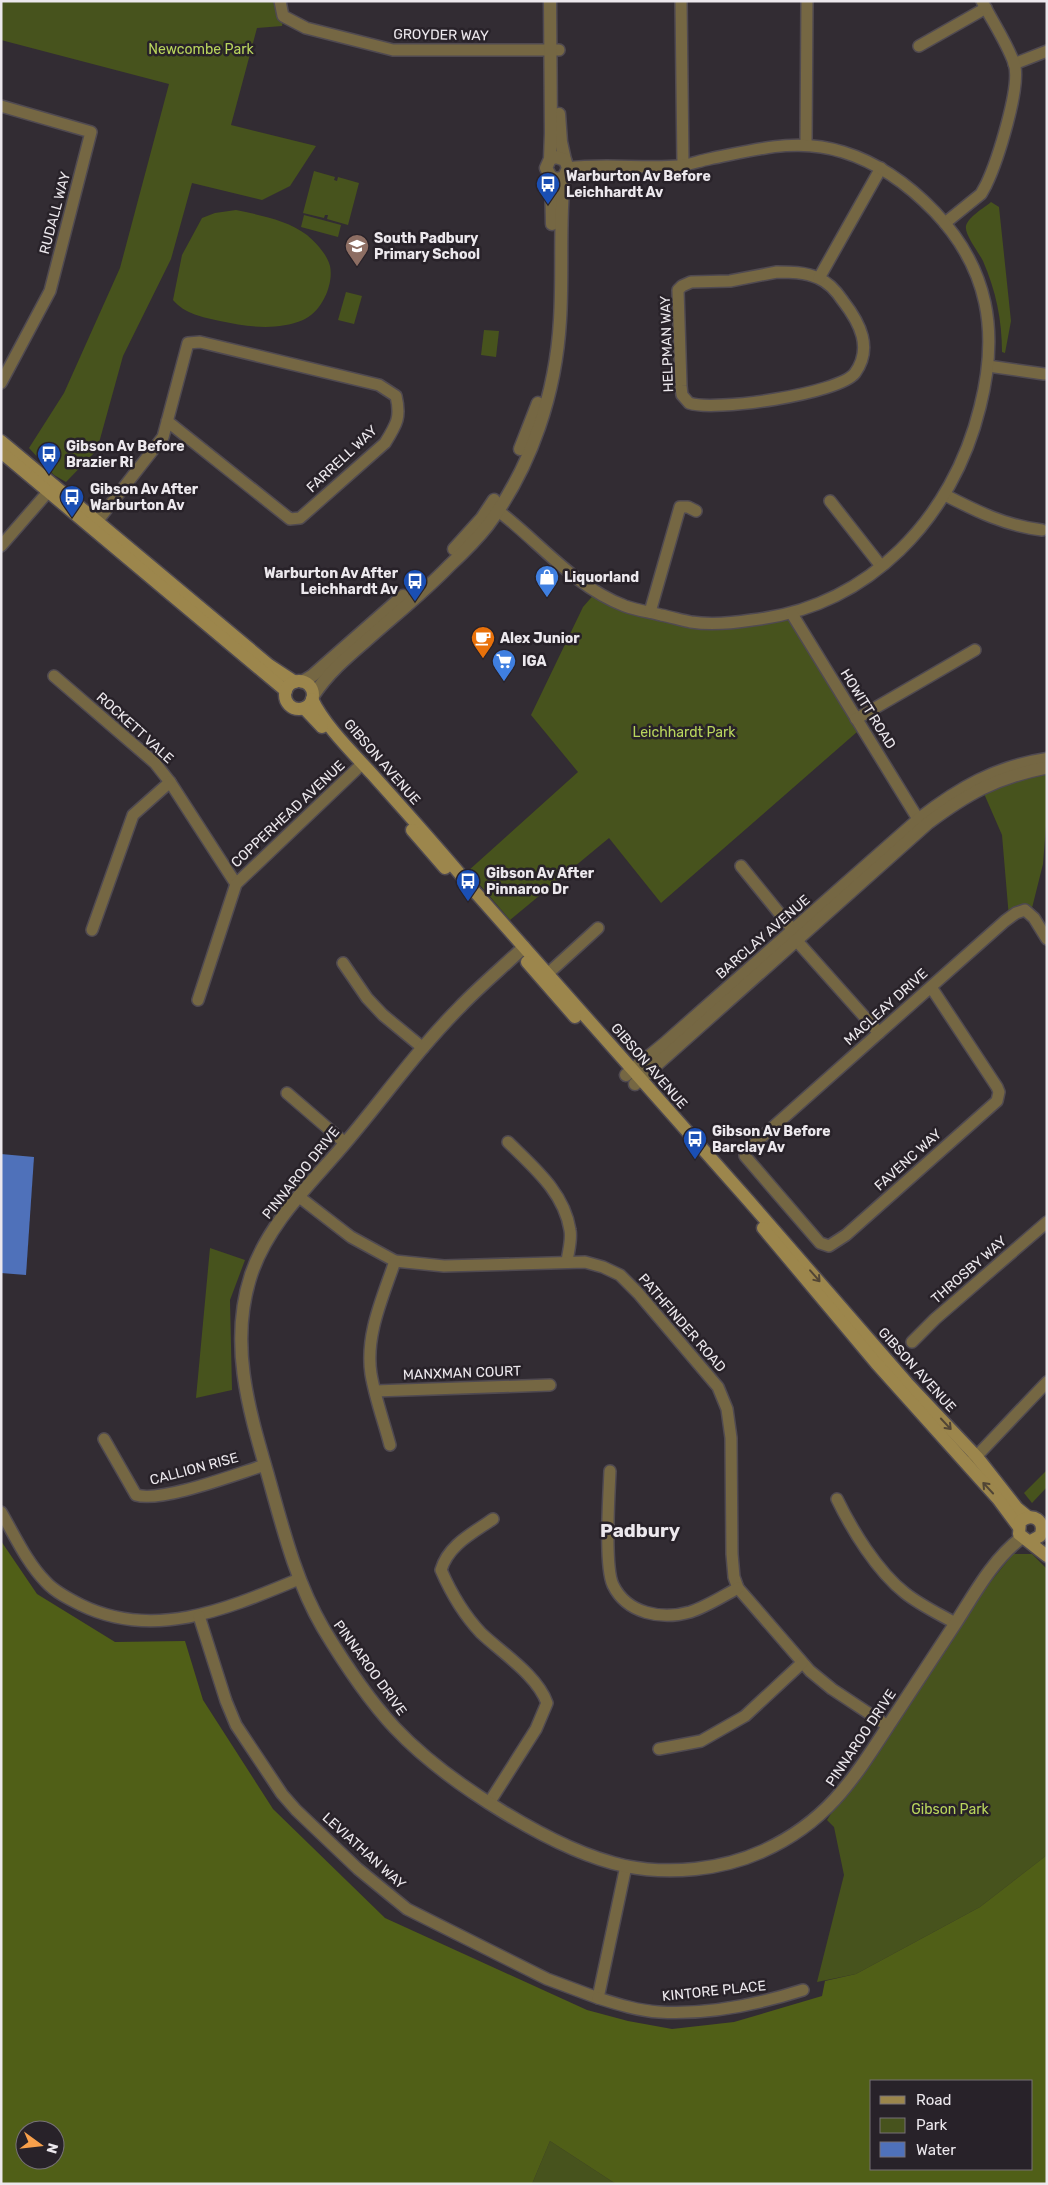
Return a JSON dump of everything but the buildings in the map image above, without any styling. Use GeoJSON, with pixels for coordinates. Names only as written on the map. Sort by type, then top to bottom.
{"type":"FeatureCollection","features":[{"type":"Feature","properties":{"kind":"main road"},"geometry":{"type":"LineString","coordinates":[[1,441],[51,488]]}},
{"type":"Feature","properties":{"kind":"main road"},"geometry":{"type":"LineString","coordinates":[[1,452],[51,488],[294,685],[309,686],[310,701],[295,709],[288,704],[294,685]]}},
{"type":"Feature","properties":{"kind":"main road","name":"GIBSON AVENUE"},"geometry":{"type":"LineString","coordinates":[[310,701],[317,720],[633,1077],[876,1363],[972,1461],[998,1499],[1047,1556]]}},
{"type":"Feature","properties":{"kind":"main road"},"geometry":{"type":"LineString","coordinates":[[1039,1520],[1044,1536],[1037,1539],[1024,1531],[1039,1520]]}},
{"type":"Feature","properties":{"kind":"street","name":"GROYDER WAY"},"geometry":{"type":"LineString","coordinates":[[280,1],[282,16],[306,28],[393,50],[555,50]]}},
{"type":"Feature","properties":{"kind":"street"},"geometry":{"type":"LineString","coordinates":[[310,701],[332,671],[448,567],[481,532],[494,508],[526,436],[539,399],[548,360],[552,322],[562,170],[555,50],[550,1]]}},
{"type":"Feature","properties":{"kind":"street"},"geometry":{"type":"LineString","coordinates":[[494,508],[581,583],[625,606],[693,622],[718,623],[774,618],[792,614],[856,585],[902,548],[927,522],[945,495],[969,448],[984,392],[988,366],[991,342],[988,315],[976,273],[945,223],[908,187],[881,168],[842,151],[824,146],[791,144],[771,146],[683,166],[562,170],[546,168],[550,159],[558,1]]}},
{"type":"Feature","properties":{"kind":"street"},"geometry":{"type":"LineString","coordinates":[[681,1],[683,166]]}},
{"type":"Feature","properties":{"kind":"street"},"geometry":{"type":"LineString","coordinates":[[806,145],[807,1]]}},
{"type":"Feature","properties":{"kind":"street"},"geometry":{"type":"LineString","coordinates":[[918,46],[984,5],[1014,64],[1015,76],[1012,104],[991,175],[981,194],[945,223]]}},
{"type":"Feature","properties":{"kind":"street"},"geometry":{"type":"LineString","coordinates":[[1014,64],[1047,51]]}},
{"type":"Feature","properties":{"kind":"street","name":"RUDALL WAY"},"geometry":{"type":"LineString","coordinates":[[1,106],[91,132],[50,291],[1,383]]}},
{"type":"Feature","properties":{"kind":"street"},"geometry":{"type":"LineString","coordinates":[[550,159],[556,156],[562,170]]}},
{"type":"Feature","properties":{"kind":"street"},"geometry":{"type":"LineString","coordinates":[[819,278],[881,168]]}},
{"type":"Feature","properties":{"kind":"street","name":"HELPMAN WAY"},"geometry":{"type":"LineString","coordinates":[[787,272],[819,278],[838,294],[860,327],[864,352],[862,361],[853,376],[831,387],[750,404],[694,405],[685,399],[681,386],[678,298],[678,290],[682,286],[691,282],[730,281],[787,272]]}},
{"type":"Feature","properties":{"kind":"street","name":"FARRELL WAY"},"geometry":{"type":"LineString","coordinates":[[200,342],[379,385],[396,396],[400,411],[394,429],[385,443],[300,518],[290,519],[167,421],[188,343],[200,342]]}},
{"type":"Feature","properties":{"kind":"street"},"geometry":{"type":"LineString","coordinates":[[988,366],[1044,374]]}},
{"type":"Feature","properties":{"kind":"street"},"geometry":{"type":"LineString","coordinates":[[95,524],[163,437],[167,421]]}},
{"type":"Feature","properties":{"kind":"street"},"geometry":{"type":"LineString","coordinates":[[1,546],[51,488]]}},
{"type":"Feature","properties":{"kind":"street"},"geometry":{"type":"LineString","coordinates":[[945,495],[978,512],[1011,524],[1042,530]]}},
{"type":"Feature","properties":{"kind":"street"},"geometry":{"type":"LineString","coordinates":[[830,501],[881,566]]}},
{"type":"Feature","properties":{"kind":"street"},"geometry":{"type":"LineString","coordinates":[[650,612],[680,507],[688,507],[696,511]]}},
{"type":"Feature","properties":{"kind":"street"},"geometry":{"type":"LineString","coordinates":[[294,685],[364,632],[446,557],[482,518],[494,508]]}},
{"type":"Feature","properties":{"kind":"street","name":"HOWITT ROAD"},"geometry":{"type":"LineString","coordinates":[[792,614],[921,823]]}},
{"type":"Feature","properties":{"kind":"street"},"geometry":{"type":"LineString","coordinates":[[856,719],[975,650]]}},
{"type":"Feature","properties":{"kind":"street","name":"ROCKETT VALE"},"geometry":{"type":"LineString","coordinates":[[54,676],[154,763],[170,782],[236,884]]}},
{"type":"Feature","properties":{"kind":"street","name":"BARCLAY AVENUE"},"geometry":{"type":"LineString","coordinates":[[633,1077],[664,1044],[794,935],[951,795],[985,776],[1018,764],[1047,760]]}},
{"type":"Feature","properties":{"kind":"street","name":"COPPERHEAD AVENUE"},"geometry":{"type":"LineString","coordinates":[[198,1000],[236,884],[360,767]]}},
{"type":"Feature","properties":{"kind":"street","name":"BARCLAY AVENUE"},"geometry":{"type":"LineString","coordinates":[[921,823],[976,790],[1008,777],[1047,768]]}},
{"type":"Feature","properties":{"kind":"street"},"geometry":{"type":"LineString","coordinates":[[92,930],[133,815],[170,782]]}},
{"type":"Feature","properties":{"kind":"street"},"geometry":{"type":"LineString","coordinates":[[741,866],[794,935],[879,1033]]}},
{"type":"Feature","properties":{"kind":"street","name":"MACLEAY DRIVE"},"geometry":{"type":"LineString","coordinates":[[745,1156],[745,1152],[1016,913],[1025,910],[1034,918],[1047,938]]}},
{"type":"Feature","properties":{"kind":"street"},"geometry":{"type":"LineString","coordinates":[[545,976],[598,928]]}},
{"type":"Feature","properties":{"kind":"street","name":"PINNAROO DRIVE"},"geometry":{"type":"LineString","coordinates":[[521,949],[460,1007],[298,1196],[266,1242],[251,1275],[241,1317],[242,1376],[265,1466],[299,1579],[320,1623],[342,1659],[394,1727],[416,1748],[489,1803],[530,1827],[580,1851],[607,1861],[654,1870],[680,1871],[758,1854],[782,1842],[818,1818],[836,1801],[868,1758],[985,1576],[1024,1531]]}},
{"type":"Feature","properties":{"kind":"street"},"geometry":{"type":"LineString","coordinates":[[343,963],[367,998],[383,1015],[423,1048]]}},
{"type":"Feature","properties":{"kind":"street","name":"FAVENC WAY"},"geometry":{"type":"LineString","coordinates":[[745,1156],[820,1243],[829,1246],[846,1235],[997,1101],[999,1092],[997,1087],[931,987]]}},
{"type":"Feature","properties":{"kind":"street"},"geometry":{"type":"LineString","coordinates":[[287,1093],[345,1143]]}},
{"type":"Feature","properties":{"kind":"street"},"geometry":{"type":"LineString","coordinates":[[508,1142],[554,1188],[571,1232],[567,1262]]}},
{"type":"Feature","properties":{"kind":"street","name":"PATHFINDER ROAD"},"geometry":{"type":"LineString","coordinates":[[298,1196],[351,1236],[396,1261],[444,1266],[585,1262],[603,1267],[620,1275],[638,1293],[718,1387],[728,1409],[731,1438],[732,1554],[738,1588]]}},
{"type":"Feature","properties":{"kind":"street","name":"THROSBY WAY"},"geometry":{"type":"LineString","coordinates":[[912,1342],[935,1319],[1047,1222]]}},
{"type":"Feature","properties":{"kind":"street"},"geometry":{"type":"LineString","coordinates":[[390,1445],[375,1391],[370,1357],[372,1336],[396,1261]]}},
{"type":"Feature","properties":{"kind":"street"},"geometry":{"type":"LineString","coordinates":[[972,1461],[1047,1382]]}},
{"type":"Feature","properties":{"kind":"street","name":"MANXMAN COURT"},"geometry":{"type":"LineString","coordinates":[[375,1391],[550,1385]]}},
{"type":"Feature","properties":{"kind":"street","name":"CALLION RISE"},"geometry":{"type":"LineString","coordinates":[[104,1439],[136,1495],[145,1498],[170,1494],[265,1466]]}},
{"type":"Feature","properties":{"kind":"street"},"geometry":{"type":"LineString","coordinates":[[610,1471],[609,1569],[613,1586],[623,1599],[634,1607],[650,1614],[666,1616],[690,1612],[738,1588],[802,1663],[832,1689],[888,1726]]}},
{"type":"Feature","properties":{"kind":"street"},"geometry":{"type":"LineString","coordinates":[[837,1499],[846,1518],[873,1558],[895,1584],[906,1594],[955,1624]]}},
{"type":"Feature","properties":{"kind":"street"},"geometry":{"type":"LineString","coordinates":[[1,1512],[34,1569],[48,1584],[74,1602],[116,1618],[159,1621],[199,1616],[263,1594],[299,1579]]}},
{"type":"Feature","properties":{"kind":"street"},"geometry":{"type":"LineString","coordinates":[[489,1803],[536,1729],[547,1703],[543,1692],[533,1680],[480,1631],[465,1614],[442,1570],[444,1559],[451,1550],[493,1519]]}},
{"type":"Feature","properties":{"kind":"street","name":"LEVIATHAN WAY"},"geometry":{"type":"LineString","coordinates":[[199,1616],[226,1701],[236,1725],[282,1794],[358,1869],[407,1909],[547,1979],[598,1998]]}},
{"type":"Feature","properties":{"kind":"street"},"geometry":{"type":"LineString","coordinates":[[659,1749],[701,1741],[745,1716],[802,1663]]}},
{"type":"Feature","properties":{"kind":"street"},"geometry":{"type":"LineString","coordinates":[[598,1998],[626,1866]]}},
{"type":"Feature","properties":{"kind":"street","name":"KINTORE PLACE"},"geometry":{"type":"LineString","coordinates":[[598,1998],[657,2012],[678,2012],[745,2005],[804,1990]]}},
{"type":"Feature","properties":{"kind":"green space","name":"Newcombe Park"},"geometry":{"type":"Polygon","coordinates":[[[1,1],[286,1],[282,26],[257,28],[231,125],[316,146],[290,186],[262,200],[192,183],[171,259],[123,356],[97,450],[66,482],[54,475],[29,448],[64,393],[120,268],[169,84],[1,40],[1,1]]]}},
{"type":"Feature","properties":{"kind":"green space"},"geometry":{"type":"Polygon","coordinates":[[[314,171],[335,177],[334,180],[337,181],[338,177],[359,183],[348,225],[327,219],[328,215],[325,215],[324,218],[303,213],[314,171]]]}},
{"type":"Feature","properties":{"kind":"green space"},"geometry":{"type":"Polygon","coordinates":[[[991,202],[999,207],[1011,321],[1005,353],[1002,352],[1001,328],[995,295],[983,261],[969,238],[966,229],[970,219],[991,202]]]}},
{"type":"Feature","properties":{"kind":"green space"},"geometry":{"type":"Polygon","coordinates":[[[236,210],[291,225],[307,235],[324,253],[329,262],[331,273],[328,290],[321,305],[303,320],[272,327],[241,325],[194,314],[183,309],[173,300],[182,255],[202,218],[215,213],[236,210]]]}},
{"type":"Feature","properties":{"kind":"green space"},"geometry":{"type":"Polygon","coordinates":[[[304,215],[341,225],[338,237],[301,227],[304,215]]]}},
{"type":"Feature","properties":{"kind":"green space"},"geometry":{"type":"Polygon","coordinates":[[[346,292],[362,296],[354,324],[338,320],[346,292]]]}},
{"type":"Feature","properties":{"kind":"green space"},"geometry":{"type":"Polygon","coordinates":[[[484,330],[499,331],[496,357],[481,355],[484,330]]]}},
{"type":"Feature","properties":{"kind":"green space","name":"Leichhardt Park"},"geometry":{"type":"Polygon","coordinates":[[[597,591],[625,606],[725,622],[792,614],[857,732],[661,903],[609,838],[510,920],[468,871],[578,772],[531,715],[583,607],[597,591]]]}},
{"type":"Feature","properties":{"kind":"green space"},"geometry":{"type":"Polygon","coordinates":[[[1047,773],[1047,813],[1043,864],[1032,908],[1009,918],[1002,835],[982,789],[1047,773]]]}},
{"type":"Feature","properties":{"kind":"green space"},"geometry":{"type":"Polygon","coordinates":[[[210,1248],[245,1260],[230,1300],[232,1390],[196,1398],[210,1248]]]}},
{"type":"Feature","properties":{"kind":"green space"},"geometry":{"type":"Polygon","coordinates":[[[1047,1470],[1047,1487],[1032,1503],[1024,1493],[1047,1470]]]}},
{"type":"Feature","properties":{"kind":"green space"},"geometry":{"type":"Polygon","coordinates":[[[1,1541],[37,1594],[115,1642],[185,1641],[203,1700],[273,1809],[385,1918],[587,2010],[628,2021],[672,2029],[734,2022],[822,1996],[825,1981],[856,1974],[980,1907],[1047,1855],[1047,2184],[616,2184],[550,2141],[532,2184],[1,2184],[1,1541]]]}},
{"type":"Feature","properties":{"kind":"green space","name":"Gibson Park"},"geometry":{"type":"Polygon","coordinates":[[[1013,1554],[1032,1554],[1047,1569],[1047,1855],[980,1907],[856,1974],[817,1982],[844,1875],[834,1827],[827,1820],[939,1651],[1013,1554]]]}},
{"type":"Feature","properties":{"kind":"green space"},"geometry":{"type":"Polygon","coordinates":[[[550,2141],[616,2184],[532,2184],[550,2141]]]}},
{"type":"Feature","properties":{"kind":"water"},"geometry":{"type":"Polygon","coordinates":[[[1,1154],[34,1157],[26,1275],[1,1273],[1,1154]]]}},
{"type":"Feature","properties":{"kind":"place","name":"Warburton Av Before Leichhardt Av"},"geometry":{"type":"Point","coordinates":[548,205]}},
{"type":"Feature","properties":{"kind":"place","name":"South Padbury Primary School"},"geometry":{"type":"Point","coordinates":[357,267]}},
{"type":"Feature","properties":{"kind":"place","name":"Gibson Av Before Brazier Ri"},"geometry":{"type":"Point","coordinates":[49,475]}},
{"type":"Feature","properties":{"kind":"place","name":"Gibson Av After Warburton Av"},"geometry":{"type":"Point","coordinates":[72,518]}},
{"type":"Feature","properties":{"kind":"place","name":"Liquorland"},"geometry":{"type":"Point","coordinates":[547,598]}},
{"type":"Feature","properties":{"kind":"place","name":"Warburton Av After Leichhardt Av"},"geometry":{"type":"Point","coordinates":[415,602]}},
{"type":"Feature","properties":{"kind":"place","name":"Alex Junior"},"geometry":{"type":"Point","coordinates":[483,659]}},
{"type":"Feature","properties":{"kind":"place","name":"IGA"},"geometry":{"type":"Point","coordinates":[504,682]}},
{"type":"Feature","properties":{"kind":"place","name":"Gibson Av After Pinnaroo Dr"},"geometry":{"type":"Point","coordinates":[468,902]}},
{"type":"Feature","properties":{"kind":"place","name":"Gibson Av Before Barclay Av"},"geometry":{"type":"Point","coordinates":[695,1160]}},
{"type":"Feature","properties":{"kind":"district","name":"Padbury"},"geometry":{"type":"Point","coordinates":[640,1530]}}]}
